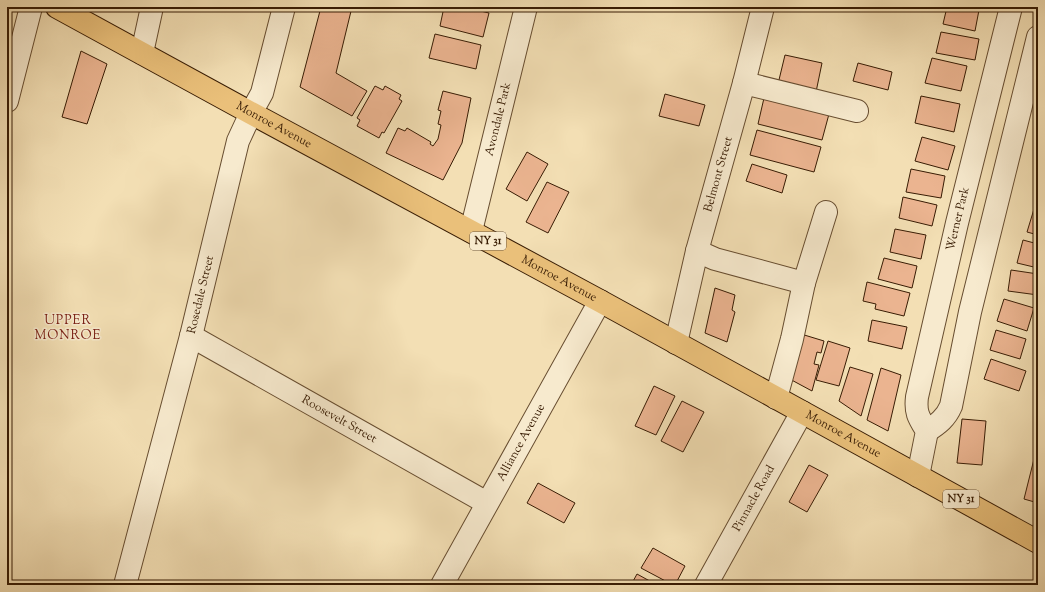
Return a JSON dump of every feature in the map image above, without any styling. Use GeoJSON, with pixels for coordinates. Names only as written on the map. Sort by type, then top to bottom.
{"type":"FeatureCollection","features":[{"type":"Feature","properties":{"kind":"main road","name":"Monroe Avenue"},"geometry":{"type":"LineString","coordinates":[[57,7],[471,232],[600,300],[1038,542]]}},
{"type":"Feature","properties":{"kind":"street"},"geometry":{"type":"LineString","coordinates":[[7,101],[31,7]]}},
{"type":"Feature","properties":{"kind":"street"},"geometry":{"type":"LineString","coordinates":[[142,53],[152,7]]}},
{"type":"Feature","properties":{"kind":"street","name":"Rosedale Street"},"geometry":{"type":"LineString","coordinates":[[125,585],[191,336],[238,141],[262,93],[284,7]]}},
{"type":"Feature","properties":{"kind":"street","name":"Avondale Park"},"geometry":{"type":"LineString","coordinates":[[471,232],[526,7]]}},
{"type":"Feature","properties":{"kind":"street","name":"Belmont Street"},"geometry":{"type":"LineString","coordinates":[[676,343],[697,251],[744,83],[763,7]]}},
{"type":"Feature","properties":{"kind":"street","name":"Werner Park"},"geometry":{"type":"LineString","coordinates":[[927,431],[919,419],[916,408],[917,397],[1011,7]]}},
{"type":"Feature","properties":{"kind":"street"},"geometry":{"type":"LineString","coordinates":[[918,476],[927,431],[939,423],[948,414],[951,406],[970,312],[1038,37]]}},
{"type":"Feature","properties":{"kind":"street"},"geometry":{"type":"LineString","coordinates":[[744,83],[857,111]]}},
{"type":"Feature","properties":{"kind":"street"},"geometry":{"type":"LineString","coordinates":[[980,134],[1012,140]]}},
{"type":"Feature","properties":{"kind":"street"},"geometry":{"type":"LineString","coordinates":[[776,398],[792,339],[804,283],[826,212]]}},
{"type":"Feature","properties":{"kind":"street"},"geometry":{"type":"LineString","coordinates":[[697,251],[715,259],[804,283]]}},
{"type":"Feature","properties":{"kind":"street","name":"Alliance Avenue"},"geometry":{"type":"LineString","coordinates":[[442,585],[600,300]]}},
{"type":"Feature","properties":{"kind":"street","name":"Roosevelt Street"},"geometry":{"type":"LineString","coordinates":[[191,336],[487,503]]}},
{"type":"Feature","properties":{"kind":"street","name":"Pinnacle Road"},"geometry":{"type":"LineString","coordinates":[[706,585],[802,412]]}},
{"type":"Feature","properties":{"kind":"building"},"geometry":{"type":"Polygon","coordinates":[[[321,7],[352,7],[336,73],[367,91],[352,116],[300,87],[321,7]]]}},
{"type":"Feature","properties":{"kind":"building"},"geometry":{"type":"Polygon","coordinates":[[[444,7],[464,7],[489,13],[483,37],[440,26],[444,7]]]}},
{"type":"Feature","properties":{"kind":"building"},"geometry":{"type":"Polygon","coordinates":[[[472,7],[492,7],[491,10],[485,8],[485,10],[472,7]]]}},
{"type":"Feature","properties":{"kind":"building"},"geometry":{"type":"Polygon","coordinates":[[[947,7],[964,7],[979,10],[975,31],[943,24],[947,7]]]}},
{"type":"Feature","properties":{"kind":"building"},"geometry":{"type":"Polygon","coordinates":[[[941,32],[979,39],[975,60],[936,53],[941,32]]]}},
{"type":"Feature","properties":{"kind":"building"},"geometry":{"type":"Polygon","coordinates":[[[435,34],[481,45],[476,69],[429,58],[435,34]]]}},
{"type":"Feature","properties":{"kind":"building"},"geometry":{"type":"Polygon","coordinates":[[[81,51],[107,64],[87,124],[62,117],[81,51]]]}},
{"type":"Feature","properties":{"kind":"building"},"geometry":{"type":"Polygon","coordinates":[[[785,55],[822,63],[816,92],[778,84],[785,55]]]}},
{"type":"Feature","properties":{"kind":"building"},"geometry":{"type":"Polygon","coordinates":[[[932,58],[967,66],[961,91],[925,83],[932,58]]]}},
{"type":"Feature","properties":{"kind":"building"},"geometry":{"type":"Polygon","coordinates":[[[858,63],[892,72],[888,90],[853,81],[858,63]]]}},
{"type":"Feature","properties":{"kind":"building"},"geometry":{"type":"Polygon","coordinates":[[[375,86],[383,90],[385,86],[401,95],[399,99],[402,101],[384,133],[382,132],[379,138],[357,126],[360,120],[357,118],[375,86]]]}},
{"type":"Feature","properties":{"kind":"building"},"geometry":{"type":"Polygon","coordinates":[[[443,91],[471,98],[462,143],[443,180],[386,153],[398,128],[405,131],[407,128],[431,142],[430,144],[433,146],[438,139],[441,125],[438,124],[441,111],[438,110],[443,91]]]}},
{"type":"Feature","properties":{"kind":"building"},"geometry":{"type":"Polygon","coordinates":[[[665,94],[705,105],[699,126],[659,116],[665,94]]]}},
{"type":"Feature","properties":{"kind":"building"},"geometry":{"type":"Polygon","coordinates":[[[921,96],[960,104],[954,132],[915,123],[921,96]]]}},
{"type":"Feature","properties":{"kind":"building"},"geometry":{"type":"Polygon","coordinates":[[[764,98],[829,114],[822,140],[758,124],[764,98]]]}},
{"type":"Feature","properties":{"kind":"building"},"geometry":{"type":"Polygon","coordinates":[[[757,130],[821,147],[814,172],[750,155],[757,130]]]}},
{"type":"Feature","properties":{"kind":"building"},"geometry":{"type":"Polygon","coordinates":[[[922,137],[955,146],[948,170],[915,161],[922,137]]]}},
{"type":"Feature","properties":{"kind":"building"},"geometry":{"type":"Polygon","coordinates":[[[527,152],[548,164],[527,201],[506,189],[527,152]]]}},
{"type":"Feature","properties":{"kind":"building"},"geometry":{"type":"Polygon","coordinates":[[[752,164],[787,175],[782,193],[746,181],[752,164]]]}},
{"type":"Feature","properties":{"kind":"building"},"geometry":{"type":"Polygon","coordinates":[[[911,169],[945,176],[941,198],[906,192],[911,169]]]}},
{"type":"Feature","properties":{"kind":"building"},"geometry":{"type":"Polygon","coordinates":[[[547,182],[569,192],[548,233],[526,222],[547,182]]]}},
{"type":"Feature","properties":{"kind":"building"},"geometry":{"type":"Polygon","coordinates":[[[1038,185],[1038,203],[1034,202],[1038,185]]]}},
{"type":"Feature","properties":{"kind":"building"},"geometry":{"type":"Polygon","coordinates":[[[903,197],[937,205],[932,226],[899,218],[903,197]]]}},
{"type":"Feature","properties":{"kind":"building"},"geometry":{"type":"Polygon","coordinates":[[[1034,209],[1038,210],[1038,235],[1027,232],[1034,209]]]}},
{"type":"Feature","properties":{"kind":"building"},"geometry":{"type":"Polygon","coordinates":[[[895,229],[926,235],[921,259],[890,252],[895,229]]]}},
{"type":"Feature","properties":{"kind":"building"},"geometry":{"type":"Polygon","coordinates":[[[1023,240],[1038,244],[1038,268],[1017,263],[1023,240]]]}},
{"type":"Feature","properties":{"kind":"building"},"geometry":{"type":"Polygon","coordinates":[[[884,258],[917,266],[912,288],[878,279],[884,258]]]}},
{"type":"Feature","properties":{"kind":"building"},"geometry":{"type":"Polygon","coordinates":[[[1011,270],[1038,274],[1038,295],[1008,291],[1011,270]]]}},
{"type":"Feature","properties":{"kind":"building"},"geometry":{"type":"Polygon","coordinates":[[[867,282],[910,293],[904,316],[875,309],[876,304],[863,301],[867,282]]]}},
{"type":"Feature","properties":{"kind":"building"},"geometry":{"type":"Polygon","coordinates":[[[715,288],[735,295],[732,310],[735,312],[727,342],[705,333],[715,288]]]}},
{"type":"Feature","properties":{"kind":"building"},"geometry":{"type":"Polygon","coordinates":[[[1004,299],[1034,308],[1027,331],[997,321],[1004,299]]]}},
{"type":"Feature","properties":{"kind":"building"},"geometry":{"type":"Polygon","coordinates":[[[872,320],[907,327],[902,349],[868,341],[872,320]]]}},
{"type":"Feature","properties":{"kind":"building"},"geometry":{"type":"Polygon","coordinates":[[[996,330],[1026,339],[1020,359],[990,350],[996,330]]]}},
{"type":"Feature","properties":{"kind":"building"},"geometry":{"type":"Polygon","coordinates":[[[801,334],[824,341],[821,353],[817,352],[814,364],[819,365],[812,391],[786,377],[801,334]]]}},
{"type":"Feature","properties":{"kind":"building"},"geometry":{"type":"Polygon","coordinates":[[[828,341],[850,348],[839,386],[816,380],[828,341]]]}},
{"type":"Feature","properties":{"kind":"building"},"geometry":{"type":"Polygon","coordinates":[[[991,359],[1026,371],[1019,391],[984,379],[991,359]]]}},
{"type":"Feature","properties":{"kind":"building"},"geometry":{"type":"Polygon","coordinates":[[[850,367],[873,374],[861,416],[839,401],[850,367]]]}},
{"type":"Feature","properties":{"kind":"building"},"geometry":{"type":"Polygon","coordinates":[[[881,368],[901,375],[888,431],[867,420],[881,368]]]}},
{"type":"Feature","properties":{"kind":"building"},"geometry":{"type":"Polygon","coordinates":[[[654,386],[675,396],[656,435],[635,426],[654,386]]]}},
{"type":"Feature","properties":{"kind":"building"},"geometry":{"type":"Polygon","coordinates":[[[682,401],[704,412],[683,452],[661,441],[682,401]]]}},
{"type":"Feature","properties":{"kind":"building"},"geometry":{"type":"Polygon","coordinates":[[[962,419],[986,421],[982,465],[957,463],[962,419]]]}},
{"type":"Feature","properties":{"kind":"building"},"geometry":{"type":"Polygon","coordinates":[[[1034,459],[1038,460],[1038,503],[1024,499],[1034,459]]]}},
{"type":"Feature","properties":{"kind":"building"},"geometry":{"type":"Polygon","coordinates":[[[809,465],[828,475],[807,512],[789,502],[809,465]]]}},
{"type":"Feature","properties":{"kind":"building"},"geometry":{"type":"Polygon","coordinates":[[[538,483],[575,503],[564,523],[527,503],[538,483]]]}},
{"type":"Feature","properties":{"kind":"building"},"geometry":{"type":"Polygon","coordinates":[[[653,548],[685,566],[675,585],[641,568],[653,548]]]}},
{"type":"Feature","properties":{"kind":"building"},"geometry":{"type":"Polygon","coordinates":[[[637,574],[657,585],[631,585],[637,574]]]}},
{"type":"Feature","properties":{"kind":"district","name":"UPPER MONROE"},"geometry":{"type":"Point","coordinates":[68,328]}}]}
